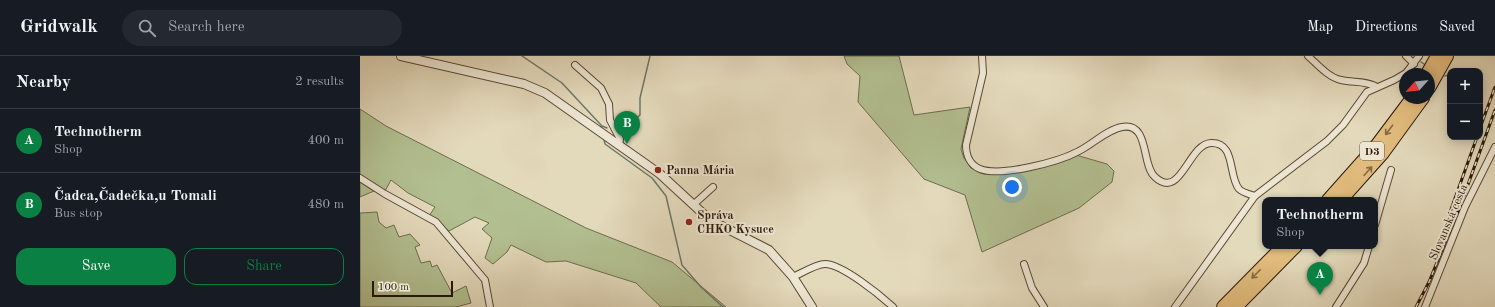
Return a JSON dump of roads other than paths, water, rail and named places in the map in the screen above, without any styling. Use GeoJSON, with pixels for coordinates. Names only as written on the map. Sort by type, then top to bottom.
{"type":"FeatureCollection","features":[{"type":"Feature","properties":{"kind":"highway"},"geometry":{"type":"LineString","coordinates":[[1430,68],[1437,56]]}},
{"type":"Feature","properties":{"kind":"highway"},"geometry":{"type":"LineString","coordinates":[[1435,78],[1448,56]]}},
{"type":"Feature","properties":{"kind":"highway","name":"D3"},"geometry":{"type":"LineString","coordinates":[[1331,197],[1376,146],[1408,104]]}},
{"type":"Feature","properties":{"kind":"highway","name":"D3"},"geometry":{"type":"LineString","coordinates":[[1344,197],[1383,153],[1419,104]]}},
{"type":"Feature","properties":{"kind":"highway"},"geometry":{"type":"LineString","coordinates":[[1223,307],[1280,249]]}},
{"type":"Feature","properties":{"kind":"highway"},"geometry":{"type":"LineString","coordinates":[[1236,307],[1293,249]]}},
{"type":"Feature","properties":{"kind":"street"},"geometry":{"type":"LineString","coordinates":[[401,56],[535,88],[660,174],[692,205],[719,226],[769,250],[794,277],[812,307]]}},
{"type":"Feature","properties":{"kind":"street"},"geometry":{"type":"LineString","coordinates":[[982,56],[983,73],[966,145],[968,158],[976,167],[993,171],[1026,168],[1053,161],[1079,151],[1113,130],[1130,127],[1135,129],[1142,137],[1150,170],[1158,180],[1167,182],[1179,178],[1197,150],[1205,144],[1213,143],[1220,146],[1228,154],[1234,181],[1238,188],[1244,193],[1255,196]]}},
{"type":"Feature","properties":{"kind":"street"},"geometry":{"type":"LineString","coordinates":[[1308,56],[1333,77],[1342,80],[1365,82],[1377,87]]}},
{"type":"Feature","properties":{"kind":"street"},"geometry":{"type":"LineString","coordinates":[[1406,56],[1414,64]]}},
{"type":"Feature","properties":{"kind":"street"},"geometry":{"type":"LineString","coordinates":[[1175,307],[1255,196],[1327,141],[1343,124],[1362,97],[1377,87],[1406,73],[1419,56]]}},
{"type":"Feature","properties":{"kind":"street"},"geometry":{"type":"LineString","coordinates":[[575,65],[601,88],[610,104],[610,120],[620,139],[619,145]]}},
{"type":"Feature","properties":{"kind":"street","name":"Slovanská cesta"},"geometry":{"type":"LineString","coordinates":[[1425,307],[1465,208],[1495,147]]}},
{"type":"Feature","properties":{"kind":"street"},"geometry":{"type":"LineString","coordinates":[[1378,215],[1392,170]]}},
{"type":"Feature","properties":{"kind":"street"},"geometry":{"type":"LineString","coordinates":[[360,178],[385,194],[436,222],[485,280],[490,307]]}},
{"type":"Feature","properties":{"kind":"street"},"geometry":{"type":"LineString","coordinates":[[692,205],[713,187]]}},
{"type":"Feature","properties":{"kind":"street"},"geometry":{"type":"LineString","coordinates":[[1336,307],[1364,263],[1368,249]]}},
{"type":"Feature","properties":{"kind":"street"},"geometry":{"type":"LineString","coordinates":[[794,277],[823,264],[835,265],[879,294],[893,307]]}},
{"type":"Feature","properties":{"kind":"street"},"geometry":{"type":"LineString","coordinates":[[1024,264],[1032,288],[1044,307]]}},
{"type":"Feature","properties":{"kind":"waterway"},"geometry":{"type":"LineString","coordinates":[[522,56],[562,83],[601,125],[602,129]]}},
{"type":"Feature","properties":{"kind":"waterway"},"geometry":{"type":"LineString","coordinates":[[624,130],[640,115],[640,98],[650,56]]}},
{"type":"Feature","properties":{"kind":"waterway"},"geometry":{"type":"LineString","coordinates":[[602,126],[607,128]]}},
{"type":"Feature","properties":{"kind":"waterway"},"geometry":{"type":"LineString","coordinates":[[604,139],[605,144],[652,178],[666,196],[682,265],[701,287],[723,307]]}},
{"type":"Feature","properties":{"kind":"railway"},"geometry":{"type":"LineString","coordinates":[[1483,120],[1495,87]]}},
{"type":"Feature","properties":{"kind":"railway"},"geometry":{"type":"LineString","coordinates":[[1416,307],[1429,282],[1462,201],[1495,110]]}},
{"type":"Feature","properties":{"kind":"railway"},"geometry":{"type":"LineString","coordinates":[[1435,254],[1476,140]]}},
{"type":"Feature","properties":{"kind":"place","name":"Čadca,Čadečka,u Tomali"},"geometry":{"type":"Point","coordinates":[627,144]}},
{"type":"Feature","properties":{"kind":"place","name":"Panna Mária"},"geometry":{"type":"Point","coordinates":[658,170]}},
{"type":"Feature","properties":{"kind":"place","name":"Správa CHKO Kysuce"},"geometry":{"type":"Point","coordinates":[689,222]}},
{"type":"Feature","properties":{"kind":"place","name":"Technotherm"},"geometry":{"type":"Point","coordinates":[1320,295]}}]}
